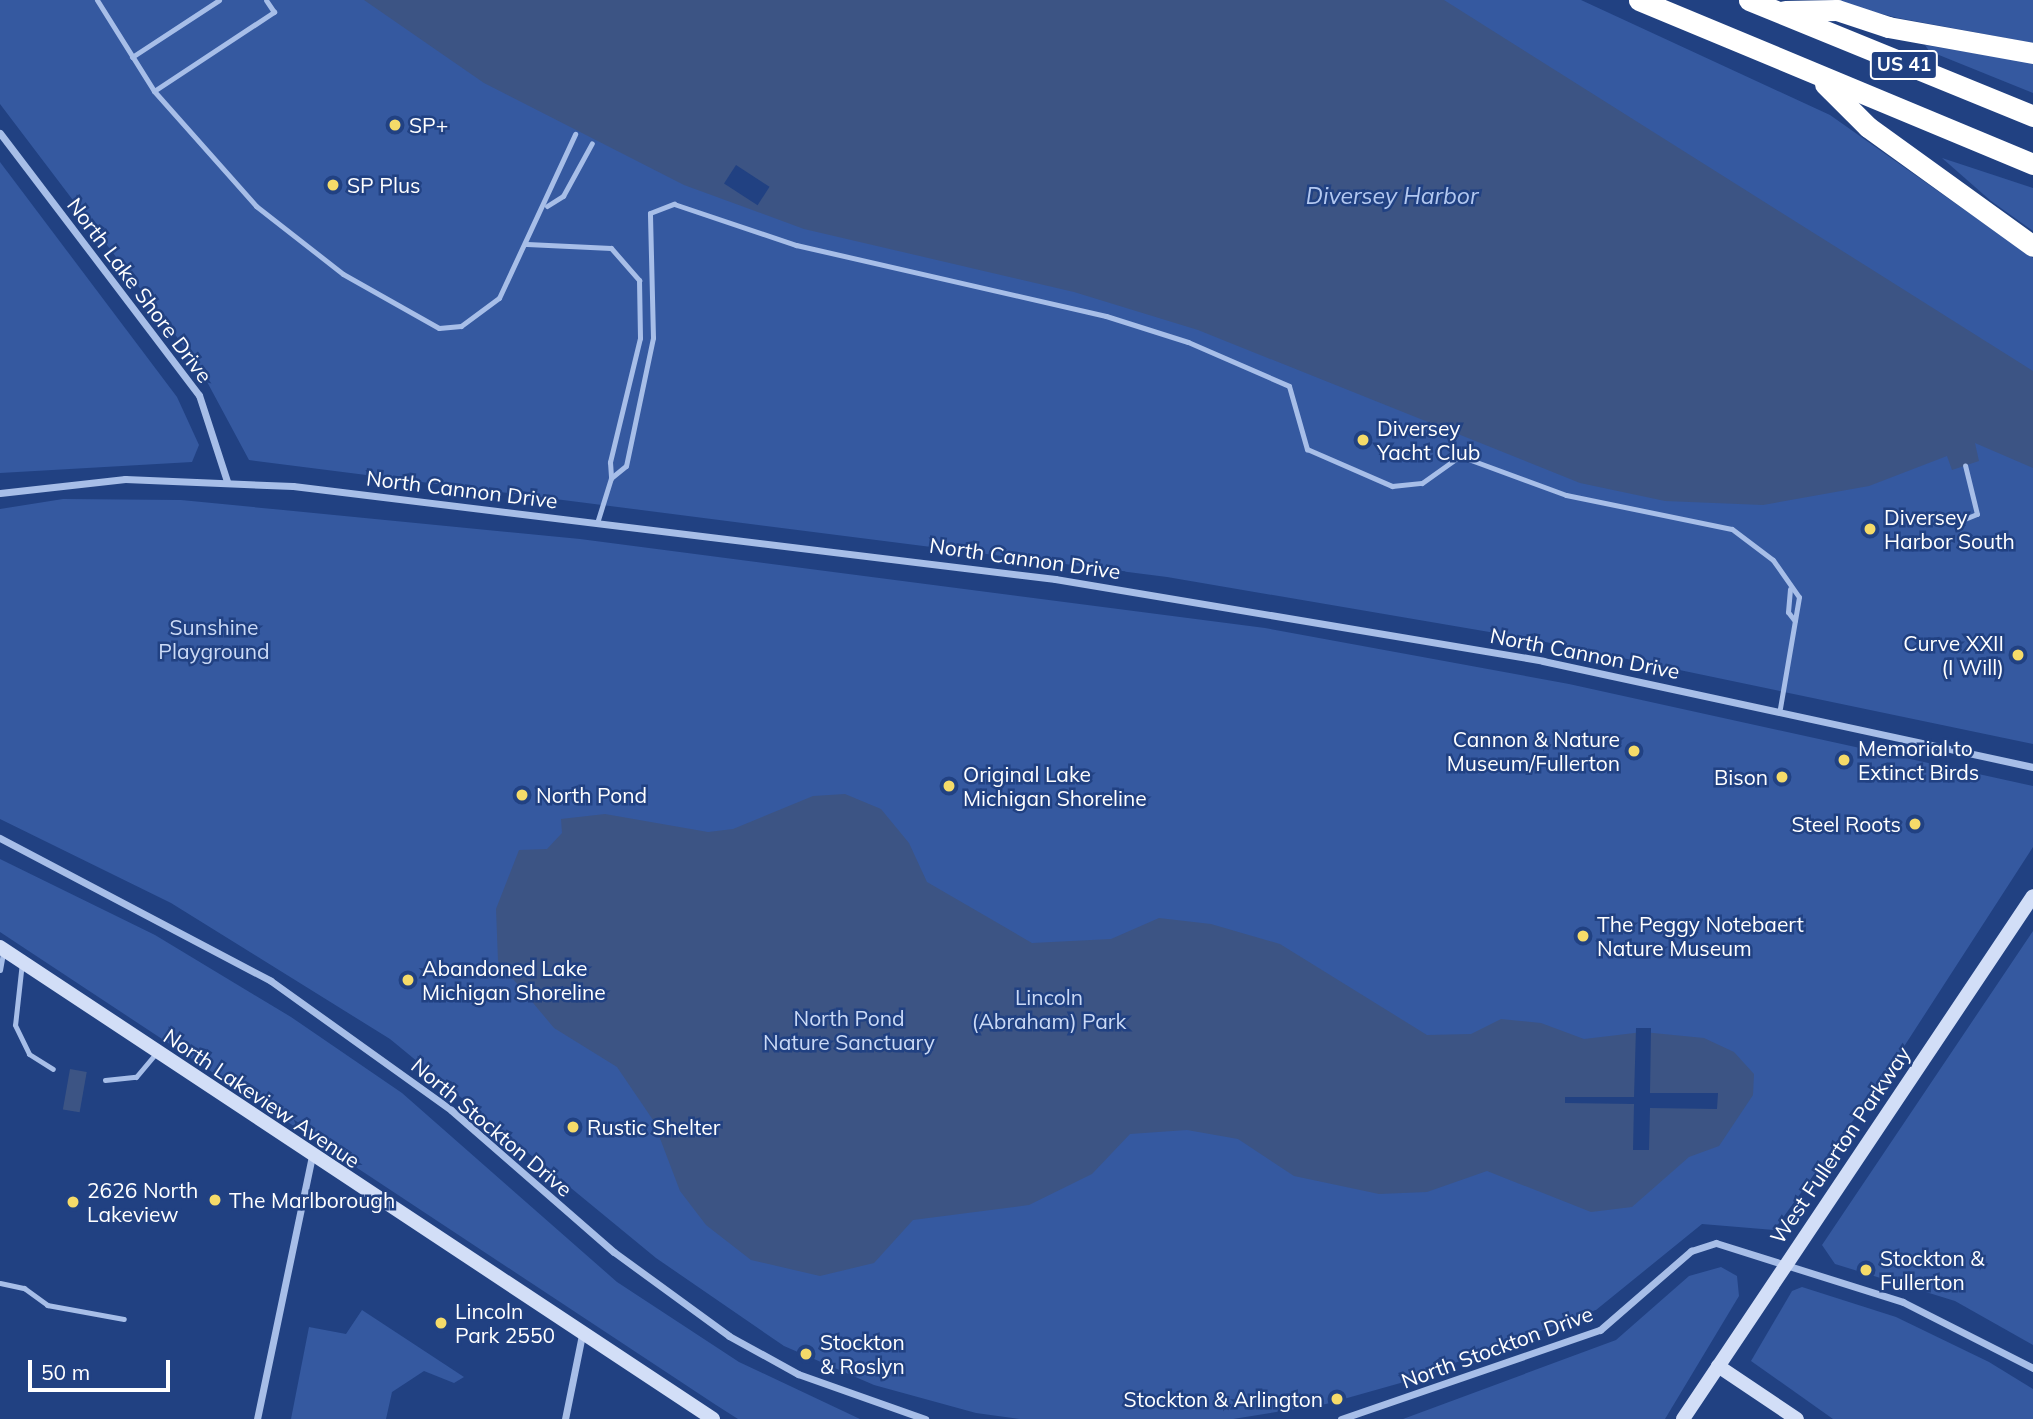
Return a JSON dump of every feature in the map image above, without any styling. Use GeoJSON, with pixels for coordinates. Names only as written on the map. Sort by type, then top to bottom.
{"type":"FeatureCollection","features":[{"type":"Feature","properties":{"kind":"highway","name":"US 41"},"geometry":{"type":"LineString","coordinates":[[1639,0],[1818,78],[2033,164]]}},
{"type":"Feature","properties":{"kind":"highway","name":"US 41"},"geometry":{"type":"LineString","coordinates":[[1749,0],[2033,116]]}},
{"type":"Feature","properties":{"kind":"highway"},"geometry":{"type":"LineString","coordinates":[[1776,12],[1837,10],[1888,27],[2033,54]]}},
{"type":"Feature","properties":{"kind":"highway"},"geometry":{"type":"LineString","coordinates":[[1818,78],[1868,127],[2033,246]]}},
{"type":"Feature","properties":{"kind":"main road","name":"West Fullerton Parkway"},"geometry":{"type":"LineString","coordinates":[[1684,1419],[2033,896]]}},
{"type":"Feature","properties":{"kind":"main road","name":"North Lakeview Avenue"},"geometry":{"type":"LineString","coordinates":[[2,949],[582,1335],[713,1419]]}},
{"type":"Feature","properties":{"kind":"main road"},"geometry":{"type":"LineString","coordinates":[[1718,1366],[1797,1419]]}},
{"type":"Feature","properties":{"kind":"street","name":"North Lake Shore Drive"},"geometry":{"type":"LineString","coordinates":[[0,133],[199,395],[227,481]]}},
{"type":"Feature","properties":{"kind":"street","name":"North Cannon Drive"},"geometry":{"type":"LineString","coordinates":[[0,493],[61,482],[227,481],[597,523],[1202,600],[1780,709],[2033,767]]}},
{"type":"Feature","properties":{"kind":"street","name":"North Stockton Drive"},"geometry":{"type":"LineString","coordinates":[[0,838],[271,981],[451,1110],[614,1252],[729,1336],[798,1374],[925,1419]]}},
{"type":"Feature","properties":{"kind":"street"},"geometry":{"type":"LineString","coordinates":[[257,1419],[312,1156]]}},
{"type":"Feature","properties":{"kind":"street","name":"North Stockton Drive"},"geometry":{"type":"LineString","coordinates":[[1341,1419],[1600,1330],[1704,1244],[1786,1263],[1903,1302],[2033,1368]]}},
{"type":"Feature","properties":{"kind":"street"},"geometry":{"type":"LineString","coordinates":[[565,1419],[582,1335]]}},
{"type":"Feature","properties":{"kind":"lane"},"geometry":{"type":"LineString","coordinates":[[97,0],[154,91],[256,206],[375,294],[450,328],[474,320],[499,298],[547,206],[563,196],[592,143]]}},
{"type":"Feature","properties":{"kind":"lane"},"geometry":{"type":"LineString","coordinates":[[132,57],[219,0]]}},
{"type":"Feature","properties":{"kind":"lane"},"geometry":{"type":"LineString","coordinates":[[154,91],[274,12],[266,0]]}},
{"type":"Feature","properties":{"kind":"lane"},"geometry":{"type":"LineString","coordinates":[[547,206],[546,187],[575,134]]}},
{"type":"Feature","properties":{"kind":"lane"},"geometry":{"type":"LineString","coordinates":[[611,478],[626,466],[638,424],[654,329],[650,213],[674,204],[796,245],[1106,316],[1188,342],[1289,386],[1307,449],[1392,486],[1422,483],[1460,456],[1566,495],[1713,522],[1759,547],[1800,604],[1780,709]]}},
{"type":"Feature","properties":{"kind":"lane"},"geometry":{"type":"LineString","coordinates":[[527,244],[611,248],[639,280],[640,338],[610,462],[611,478],[597,523]]}},
{"type":"Feature","properties":{"kind":"lane"},"geometry":{"type":"LineString","coordinates":[[639,280],[653,279]]}},
{"type":"Feature","properties":{"kind":"lane"},"geometry":{"type":"LineString","coordinates":[[1962,520],[1977,514],[1965,465]]}},
{"type":"Feature","properties":{"kind":"lane"},"geometry":{"type":"LineString","coordinates":[[1790,589],[1788,612],[1795,621]]}},
{"type":"Feature","properties":{"kind":"lane"},"geometry":{"type":"LineString","coordinates":[[0,971],[2,949]]}},
{"type":"Feature","properties":{"kind":"lane"},"geometry":{"type":"LineString","coordinates":[[22,962],[15,1025],[29,1054],[52,1069]]}},
{"type":"Feature","properties":{"kind":"lane"},"geometry":{"type":"LineString","coordinates":[[105,1080],[136,1077],[156,1052]]}},
{"type":"Feature","properties":{"kind":"lane"},"geometry":{"type":"LineString","coordinates":[[0,1283],[24,1288],[47,1305],[124,1320]]}},
{"type":"Feature","properties":{"kind":"green space"},"geometry":{"type":"Polygon","coordinates":[[[0,0],[1581,0],[1830,115],[2033,258],[2033,744],[1536,640],[1167,577],[249,460],[198,365],[0,104],[0,0]]]}},
{"type":"Feature","properties":{"kind":"green space"},"geometry":{"type":"Polygon","coordinates":[[[1826,0],[2033,0],[2033,43],[1898,18],[1826,0]]]}},
{"type":"Feature","properties":{"kind":"green space"},"geometry":{"type":"Polygon","coordinates":[[[1925,45],[2033,63],[2033,93],[1929,51],[1925,45]]]}},
{"type":"Feature","properties":{"kind":"green space"},"geometry":{"type":"Polygon","coordinates":[[[1942,158],[2033,188],[2033,231],[1991,201],[1942,158]]]}},
{"type":"Feature","properties":{"kind":"green space"},"geometry":{"type":"Polygon","coordinates":[[[0,162],[177,397],[199,445],[192,462],[0,473],[0,162]]]}},
{"type":"Feature","properties":{"kind":"green space","name":"Lincoln (Abraham) Park"},"geometry":{"type":"Polygon","coordinates":[[[63,499],[181,500],[580,539],[1265,628],[1569,684],[2033,786],[2033,847],[1883,1079],[1774,1230],[1702,1224],[1596,1310],[1404,1382],[1326,1404],[1233,1419],[1020,1419],[976,1413],[874,1385],[784,1346],[656,1258],[390,1039],[171,903],[0,819],[0,509],[63,499]]]}},
{"type":"Feature","properties":{"kind":"green space"},"geometry":{"type":"Polygon","coordinates":[[[0,859],[155,935],[291,1017],[402,1093],[617,1282],[739,1362],[860,1419],[738,1419],[716,1405],[0,932],[0,859]]]}},
{"type":"Feature","properties":{"kind":"green space"},"geometry":{"type":"Polygon","coordinates":[[[2033,931],[2033,1345],[1955,1301],[1835,1264],[1822,1245],[2033,931]]]}},
{"type":"Feature","properties":{"kind":"green space"},"geometry":{"type":"Polygon","coordinates":[[[1721,1267],[1737,1276],[1739,1296],[1665,1419],[1403,1419],[1616,1340],[1689,1276],[1721,1267]]]}},
{"type":"Feature","properties":{"kind":"green space"},"geometry":{"type":"Polygon","coordinates":[[[1802,1287],[1896,1317],[1989,1362],[2033,1389],[2033,1419],[1833,1419],[1751,1361],[1792,1291],[1802,1287]]]}},
{"type":"Feature","properties":{"kind":"green space"},"geometry":{"type":"Polygon","coordinates":[[[362,1310],[464,1377],[454,1383],[424,1371],[392,1392],[386,1419],[291,1419],[309,1327],[346,1334],[362,1310]]]}},
{"type":"Feature","properties":{"kind":"water","name":"Diversey Harbor"},"geometry":{"type":"Polygon","coordinates":[[[364,0],[1444,0],[2033,371],[2033,468],[1975,443],[1979,461],[1952,470],[1947,456],[1869,486],[1763,505],[1665,501],[1580,483],[1198,330],[1074,292],[804,229],[684,185],[484,83],[364,0]]]}},
{"type":"Feature","properties":{"kind":"water","name":"North Pond"},"geometry":{"type":"Polygon","coordinates":[[[845,794],[881,809],[909,843],[927,882],[1032,943],[1111,939],[1159,918],[1211,924],[1280,944],[1427,1035],[1471,1034],[1501,1019],[1541,1023],[1584,1039],[1643,1032],[1704,1038],[1734,1052],[1754,1074],[1753,1095],[1719,1146],[1689,1157],[1632,1207],[1591,1212],[1487,1171],[1427,1192],[1379,1194],[1294,1176],[1238,1139],[1187,1130],[1130,1134],[1092,1174],[1029,1205],[913,1220],[874,1263],[820,1276],[751,1260],[706,1225],[680,1191],[653,1120],[617,1067],[554,1028],[498,961],[496,909],[519,850],[547,849],[562,833],[561,819],[605,814],[708,832],[733,829],[813,796],[845,794]]]}},
{"type":"Feature","properties":{"kind":"water"},"geometry":{"type":"Polygon","coordinates":[[[70,1069],[87,1072],[80,1112],[63,1109],[70,1069]]]}},
{"type":"Feature","properties":{"kind":"pier"},"geometry":{"type":"Polygon","coordinates":[[[736,165],[770,187],[758,205],[724,183],[736,165]]]}},
{"type":"Feature","properties":{"kind":"pier"},"geometry":{"type":"Polygon","coordinates":[[[1636,1028],[1651,1028],[1650,1093],[1718,1093],[1717,1109],[1650,1108],[1649,1150],[1633,1150],[1634,1104],[1565,1103],[1565,1097],[1634,1097],[1636,1028]]]}},
{"type":"Feature","properties":{"kind":"place","name":"SP+"},"geometry":{"type":"Point","coordinates":[395,125]}},
{"type":"Feature","properties":{"kind":"place","name":"SP Plus"},"geometry":{"type":"Point","coordinates":[333,185]}},
{"type":"Feature","properties":{"kind":"place","name":"Diversey Yacht Club"},"geometry":{"type":"Point","coordinates":[1363,440]}},
{"type":"Feature","properties":{"kind":"place","name":"Diversey Harbor South"},"geometry":{"type":"Point","coordinates":[1870,529]}},
{"type":"Feature","properties":{"kind":"place","name":"Curve XXII (I Will)"},"geometry":{"type":"Point","coordinates":[2018,655]}},
{"type":"Feature","properties":{"kind":"place","name":"Cannon & Nature Museum/Fullerton"},"geometry":{"type":"Point","coordinates":[1634,751]}},
{"type":"Feature","properties":{"kind":"place","name":"Memorial to Extinct Birds"},"geometry":{"type":"Point","coordinates":[1844,760]}},
{"type":"Feature","properties":{"kind":"place","name":"Bison"},"geometry":{"type":"Point","coordinates":[1782,777]}},
{"type":"Feature","properties":{"kind":"place","name":"Original Lake Michigan Shoreline"},"geometry":{"type":"Point","coordinates":[949,786]}},
{"type":"Feature","properties":{"kind":"place","name":"North Pond"},"geometry":{"type":"Point","coordinates":[522,795]}},
{"type":"Feature","properties":{"kind":"place","name":"Steel Roots"},"geometry":{"type":"Point","coordinates":[1915,824]}},
{"type":"Feature","properties":{"kind":"place","name":"The Peggy Notebaert Nature Museum"},"geometry":{"type":"Point","coordinates":[1583,936]}},
{"type":"Feature","properties":{"kind":"place","name":"Abandoned Lake Michigan Shoreline"},"geometry":{"type":"Point","coordinates":[408,980]}},
{"type":"Feature","properties":{"kind":"place","name":"Rustic Shelter"},"geometry":{"type":"Point","coordinates":[573,1127]}},
{"type":"Feature","properties":{"kind":"place","name":"The Marlborough"},"geometry":{"type":"Point","coordinates":[215,1200]}},
{"type":"Feature","properties":{"kind":"place","name":"2626 North Lakeview"},"geometry":{"type":"Point","coordinates":[73,1202]}},
{"type":"Feature","properties":{"kind":"place","name":"Stockton & Fullerton"},"geometry":{"type":"Point","coordinates":[1866,1270]}},
{"type":"Feature","properties":{"kind":"place","name":"Lincoln Park 2550"},"geometry":{"type":"Point","coordinates":[441,1323]}},
{"type":"Feature","properties":{"kind":"place","name":"Stockton & Roslyn"},"geometry":{"type":"Point","coordinates":[806,1354]}},
{"type":"Feature","properties":{"kind":"place","name":"Stockton & Arlington"},"geometry":{"type":"Point","coordinates":[1337,1399]}},
{"type":"Feature","properties":{"kind":"park label","name":"Sunshine Playground"},"geometry":{"type":"Point","coordinates":[214,639]}},
{"type":"Feature","properties":{"kind":"park label","name":"North Pond Nature Sanctuary"},"geometry":{"type":"Point","coordinates":[849,1030]}}]}
